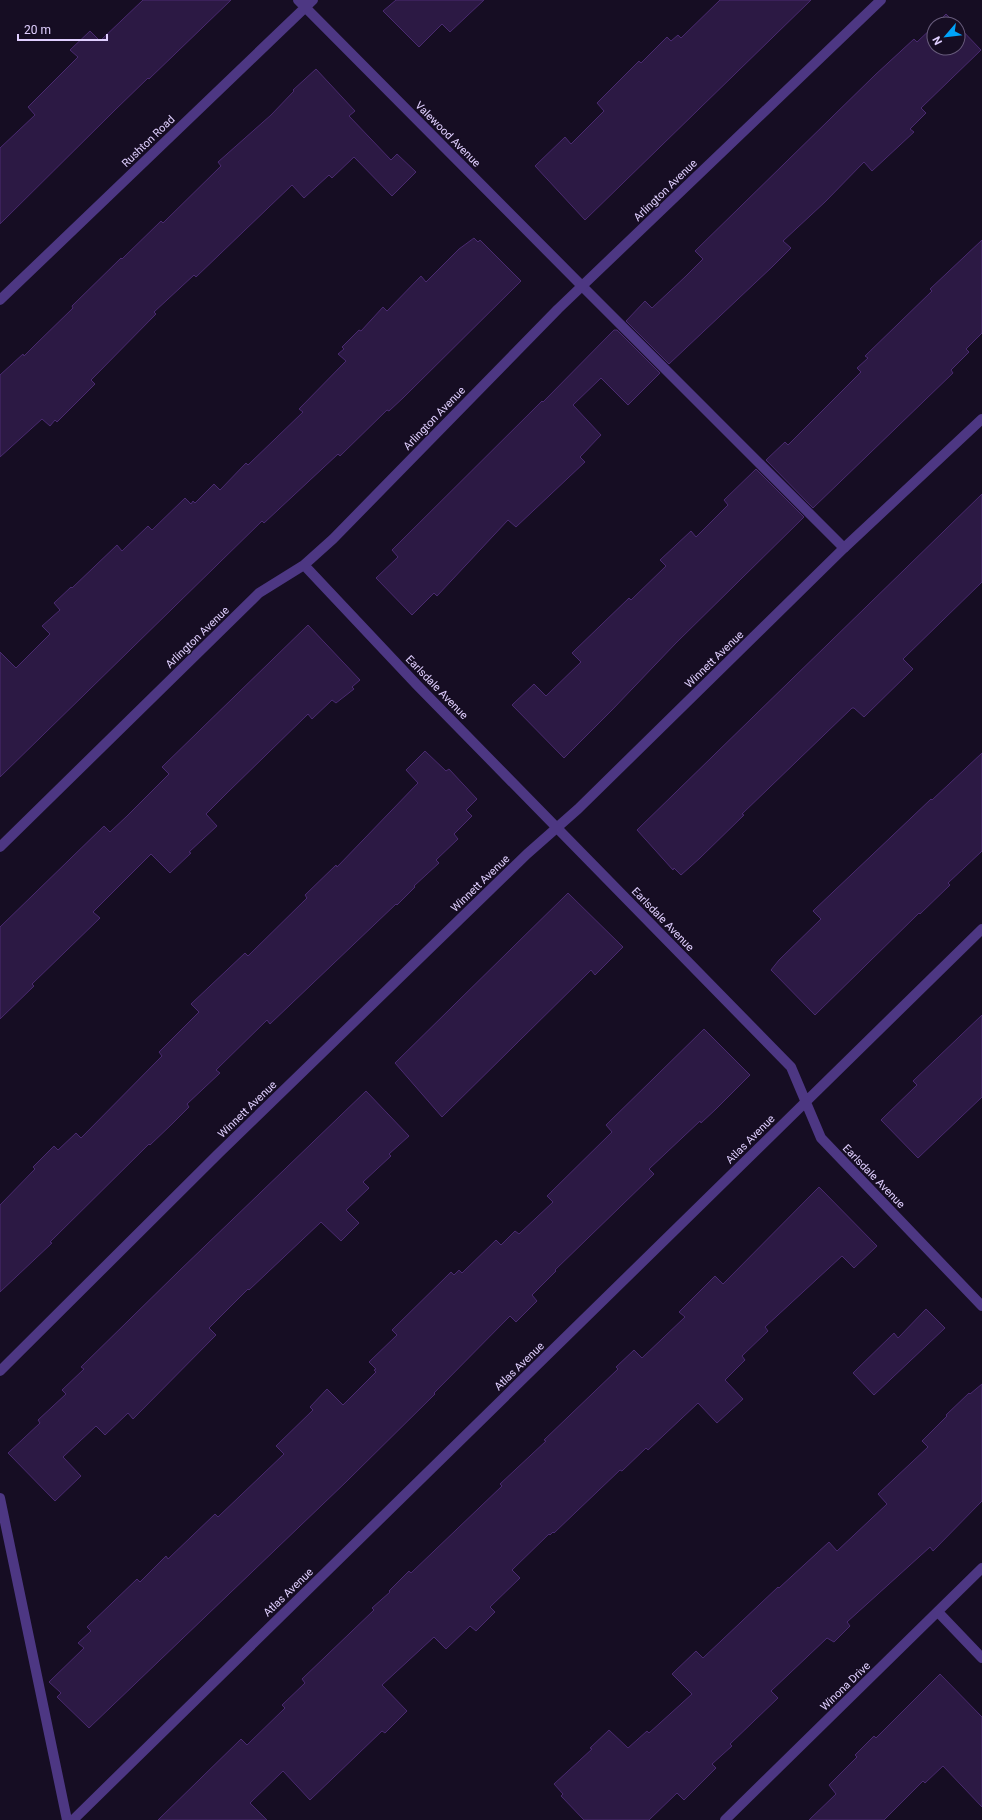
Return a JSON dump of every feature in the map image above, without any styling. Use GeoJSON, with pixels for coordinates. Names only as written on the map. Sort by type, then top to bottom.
{"type":"FeatureCollection","features":[{"type":"Feature","properties":{"kind":"street","name":"Rushton Road"},"geometry":{"type":"LineString","coordinates":[[0,300],[301,4],[313,0]]}},
{"type":"Feature","properties":{"kind":"street","name":"Arlington Avenue"},"geometry":{"type":"LineString","coordinates":[[0,847],[258,594],[304,565],[333,539],[582,286],[881,0]]}},
{"type":"Feature","properties":{"kind":"street","name":"Valewood Avenue"},"geometry":{"type":"LineString","coordinates":[[301,4],[844,548]]}},
{"type":"Feature","properties":{"kind":"street","name":"Winnett Avenue"},"geometry":{"type":"LineString","coordinates":[[0,1371],[229,1143],[526,854],[578,809],[844,548],[982,419]]}},
{"type":"Feature","properties":{"kind":"street","name":"Earlsdale Avenue"},"geometry":{"type":"LineString","coordinates":[[304,565],[556,828],[790,1067],[821,1138],[982,1306]]}},
{"type":"Feature","properties":{"kind":"street","name":"Atlas Avenue"},"geometry":{"type":"LineString","coordinates":[[73,1820],[982,929]]}},
{"type":"Feature","properties":{"kind":"street"},"geometry":{"type":"LineString","coordinates":[[0,1498],[67,1820]]}},
{"type":"Feature","properties":{"kind":"street","name":"Winona Drive"},"geometry":{"type":"LineString","coordinates":[[724,1820],[982,1568]]}},
{"type":"Feature","properties":{"kind":"street"},"geometry":{"type":"LineString","coordinates":[[938,1612],[982,1658]]}},
{"type":"Feature","properties":{"kind":"building"},"geometry":{"type":"Polygon","coordinates":[[[143,0],[231,0],[115,110],[0,224],[0,148],[35,115],[28,107],[78,57],[70,50],[90,31],[100,41],[143,0]]]}},
{"type":"Feature","properties":{"kind":"building"},"geometry":{"type":"Polygon","coordinates":[[[396,0],[484,0],[450,32],[442,24],[419,47],[383,11],[396,0]]]}},
{"type":"Feature","properties":{"kind":"building"},"geometry":{"type":"Polygon","coordinates":[[[720,0],[811,0],[585,220],[535,166],[565,137],[571,144],[604,111],[597,103],[639,61],[641,63],[667,37],[671,41],[678,35],[681,38],[720,0]]]}},
{"type":"Feature","properties":{"kind":"building"},"geometry":{"type":"Polygon","coordinates":[[[926,34],[926,56],[966,56],[966,34],[981,50],[921,108],[926,113],[910,129],[914,132],[872,171],[864,162],[825,202],[783,241],[791,248],[669,364],[626,321],[645,301],[652,308],[686,276],[703,259],[695,251],[875,75],[914,39],[917,42],[926,34]]]}},
{"type":"Feature","properties":{"kind":"building"},"geometry":{"type":"Polygon","coordinates":[[[316,69],[355,111],[349,116],[391,160],[397,154],[416,172],[392,196],[354,157],[332,178],[329,175],[304,198],[292,185],[196,277],[194,275],[154,312],[156,314],[91,380],[95,384],[57,422],[55,420],[50,426],[42,419],[0,457],[0,375],[23,354],[24,356],[121,258],[122,259],[161,221],[163,223],[221,166],[218,162],[271,115],[294,91],[293,90],[316,69]]]}},
{"type":"Feature","properties":{"kind":"building"},"geometry":{"type":"Polygon","coordinates":[[[474,238],[478,242],[480,240],[521,281],[389,411],[387,410],[340,456],[338,454],[264,523],[262,521],[0,777],[0,652],[16,668],[50,634],[42,626],[60,610],[54,603],[117,545],[122,551],[148,526],[152,530],[185,498],[191,504],[193,501],[195,503],[214,484],[220,490],[246,463],[248,465],[303,412],[299,409],[346,361],[338,354],[344,349],[342,347],[359,330],[361,331],[383,307],[387,311],[421,276],[426,282],[459,249],[474,238]]]}},
{"type":"Feature","properties":{"kind":"building"},"geometry":{"type":"Polygon","coordinates":[[[982,240],[982,333],[966,349],[969,352],[951,370],[953,373],[813,508],[766,460],[785,442],[788,445],[861,372],[857,368],[868,358],[865,356],[932,291],[930,289],[982,240]]]}},
{"type":"Feature","properties":{"kind":"building"},"geometry":{"type":"Polygon","coordinates":[[[614,330],[617,330],[660,373],[628,405],[601,378],[573,405],[601,435],[580,457],[585,462],[516,527],[508,520],[437,596],[434,593],[412,615],[376,578],[398,557],[392,550],[614,330]]]}},
{"type":"Feature","properties":{"kind":"building"},"geometry":{"type":"Polygon","coordinates":[[[756,469],[804,517],[676,643],[564,758],[512,705],[534,684],[546,696],[581,662],[572,653],[629,598],[631,600],[666,566],[660,560],[691,531],[696,537],[728,505],[724,500],[756,469]]]}},
{"type":"Feature","properties":{"kind":"building"},"geometry":{"type":"Polygon","coordinates":[[[982,494],[982,582],[903,659],[913,669],[864,717],[852,708],[742,814],[744,815],[700,858],[681,875],[674,868],[673,870],[637,830],[982,494]]]}},
{"type":"Feature","properties":{"kind":"building"},"geometry":{"type":"Polygon","coordinates":[[[308,625],[360,680],[352,687],[354,689],[336,703],[332,700],[312,719],[308,714],[206,814],[217,826],[189,852],[191,853],[170,873],[151,854],[93,912],[100,918],[32,984],[34,986],[0,1019],[0,927],[104,826],[110,832],[127,816],[169,774],[162,767],[308,625]]]}},
{"type":"Feature","properties":{"kind":"building"},"geometry":{"type":"Polygon","coordinates":[[[425,751],[446,771],[449,769],[477,799],[466,810],[472,816],[454,834],[458,839],[436,860],[439,863],[414,886],[415,887],[397,905],[396,904],[270,1024],[267,1020],[216,1070],[220,1073],[187,1104],[189,1107],[150,1145],[149,1144],[50,1242],[52,1243],[0,1292],[0,1205],[35,1169],[33,1167],[54,1146],[58,1150],[76,1133],[81,1138],[162,1056],[159,1052],[199,1012],[191,1004],[245,953],[248,956],[307,898],[305,895],[336,865],[337,867],[418,783],[406,770],[425,751]]]}},
{"type":"Feature","properties":{"kind":"building"},"geometry":{"type":"Polygon","coordinates":[[[982,753],[982,851],[948,883],[950,885],[920,914],[919,913],[815,1015],[771,970],[779,960],[821,919],[813,911],[931,799],[932,800],[982,753]]]}},
{"type":"Feature","properties":{"kind":"building"},"geometry":{"type":"Polygon","coordinates":[[[568,893],[623,947],[595,975],[591,970],[442,1117],[395,1063],[568,893]]]}},
{"type":"Feature","properties":{"kind":"building"},"geometry":{"type":"Polygon","coordinates":[[[982,1015],[982,1097],[918,1158],[881,1120],[917,1085],[913,1081],[982,1015]]]}},
{"type":"Feature","properties":{"kind":"building"},"geometry":{"type":"Polygon","coordinates":[[[704,1029],[750,1075],[701,1123],[700,1121],[649,1169],[654,1174],[555,1270],[556,1271],[532,1295],[537,1301],[516,1322],[510,1316],[434,1393],[435,1394],[346,1482],[89,1728],[57,1697],[61,1693],[49,1682],[84,1648],[78,1643],[91,1631],[87,1627],[137,1579],[140,1582],[166,1556],[168,1559],[215,1514],[218,1517],[284,1454],[276,1446],[313,1410],[310,1407],[327,1389],[343,1405],[376,1372],[374,1370],[376,1369],[369,1362],[397,1335],[392,1330],[451,1272],[454,1275],[459,1270],[462,1273],[496,1240],[501,1245],[515,1231],[519,1234],[553,1202],[547,1196],[612,1132],[606,1125],[704,1029]]]}},
{"type":"Feature","properties":{"kind":"building"},"geometry":{"type":"Polygon","coordinates":[[[366,1091],[409,1136],[389,1154],[391,1156],[363,1182],[369,1188],[346,1210],[359,1223],[341,1241],[321,1222],[249,1290],[248,1289],[209,1328],[216,1335],[133,1419],[128,1413],[105,1435],[96,1426],[63,1457],[81,1476],[55,1501],[8,1453],[40,1423],[38,1420],[66,1394],[62,1390],[84,1369],[81,1367],[366,1091]]]}},
{"type":"Feature","properties":{"kind":"building"},"geometry":{"type":"Polygon","coordinates":[[[819,1187],[877,1246],[854,1268],[842,1256],[765,1327],[768,1331],[742,1356],[745,1360],[725,1380],[743,1399],[717,1423],[698,1403],[648,1450],[646,1448],[622,1471],[620,1470],[554,1533],[549,1534],[512,1570],[520,1578],[490,1607],[495,1612],[476,1631],[470,1626],[446,1649],[434,1637],[382,1685],[407,1711],[385,1733],[382,1731],[310,1800],[283,1771],[250,1803],[267,1820],[158,1820],[241,1739],[247,1745],[285,1708],[282,1705],[305,1683],[302,1679],[374,1610],[372,1608],[390,1592],[389,1591],[409,1571],[411,1573],[502,1486],[500,1484],[546,1441],[544,1440],[618,1369],[616,1367],[634,1350],[642,1358],[685,1317],[679,1312],[715,1276],[723,1284],[819,1187]]]}},
{"type":"Feature","properties":{"kind":"building"},"geometry":{"type":"Polygon","coordinates":[[[926,1309],[945,1328],[874,1395],[853,1373],[894,1333],[898,1338],[926,1309]]]}},
{"type":"Feature","properties":{"kind":"building"},"geometry":{"type":"Polygon","coordinates":[[[982,1384],[982,1501],[933,1551],[930,1547],[847,1622],[850,1626],[834,1642],[827,1638],[771,1691],[778,1698],[730,1744],[732,1746],[712,1764],[716,1768],[684,1800],[677,1793],[649,1820],[584,1820],[561,1796],[563,1794],[554,1784],[592,1749],[590,1748],[609,1730],[628,1748],[647,1731],[649,1733],[692,1694],[672,1674],[696,1651],[703,1658],[778,1587],[779,1588],[829,1542],[837,1551],[887,1504],[878,1494],[928,1447],[922,1441],[969,1393],[970,1394],[982,1384]]]}},
{"type":"Feature","properties":{"kind":"building"},"geometry":{"type":"Polygon","coordinates":[[[940,1674],[982,1717],[982,1807],[943,1766],[925,1783],[923,1781],[884,1820],[809,1820],[836,1794],[829,1785],[857,1757],[855,1755],[874,1736],[876,1738],[940,1674]]]}}]}
